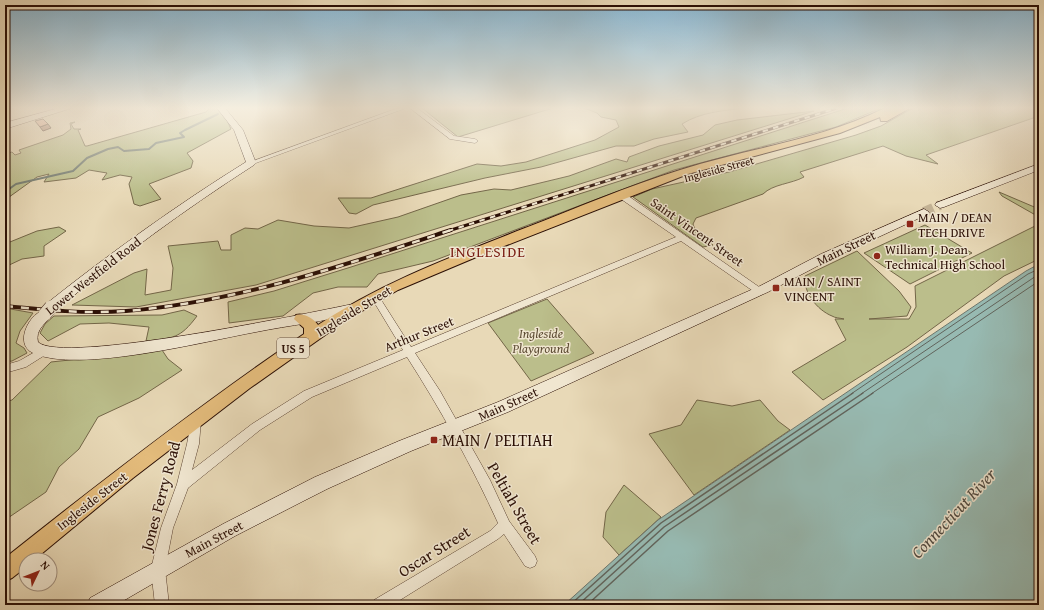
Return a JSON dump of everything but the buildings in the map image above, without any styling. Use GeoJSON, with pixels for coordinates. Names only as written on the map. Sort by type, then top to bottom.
{"type":"FeatureCollection","features":[{"type":"Feature","properties":{"kind":"main road"},"geometry":{"type":"LineString","coordinates":[[240,136],[251,163]]}},
{"type":"Feature","properties":{"kind":"main road","name":"Ingleside Street"},"geometry":{"type":"LineString","coordinates":[[5,571],[196,419],[312,336],[353,309],[375,297],[409,280],[469,254],[684,172],[817,136]]}},
{"type":"Feature","properties":{"kind":"main road","name":"Ingleside Street"},"geometry":{"type":"LineString","coordinates":[[621,195],[835,136]]}},
{"type":"Feature","properties":{"kind":"main road","name":"Lower Westfield Road"},"geometry":{"type":"LineString","coordinates":[[42,352],[32,345],[30,338],[34,327],[48,310],[91,275],[202,194],[251,163]]}},
{"type":"Feature","properties":{"kind":"main road"},"geometry":{"type":"LineString","coordinates":[[940,205],[1039,167]]}},
{"type":"Feature","properties":{"kind":"main road","name":"Main Street"},"geometry":{"type":"LineString","coordinates":[[97,605],[229,530],[321,484],[405,446],[454,428],[759,291],[825,257],[924,212]]}},
{"type":"Feature","properties":{"kind":"main road"},"geometry":{"type":"LineString","coordinates":[[42,352],[71,355],[116,351],[353,309]]}},
{"type":"Feature","properties":{"kind":"main road"},"geometry":{"type":"LineString","coordinates":[[301,319],[311,326],[312,336]]}},
{"type":"Feature","properties":{"kind":"street"},"geometry":{"type":"LineString","coordinates":[[251,163],[324,136]]}},
{"type":"Feature","properties":{"kind":"street"},"geometry":{"type":"LineString","coordinates":[[450,136],[475,141]]}},
{"type":"Feature","properties":{"kind":"street","name":"Saint Vincent Street"},"geometry":{"type":"LineString","coordinates":[[621,195],[759,291]]}},
{"type":"Feature","properties":{"kind":"street","name":"Arthur Street"},"geometry":{"type":"LineString","coordinates":[[183,484],[256,427],[292,403],[337,381],[410,352],[681,238]]}},
{"type":"Feature","properties":{"kind":"street","name":"Peltiah Street"},"geometry":{"type":"LineString","coordinates":[[375,297],[410,352],[486,484],[505,525],[530,561]]}},
{"type":"Feature","properties":{"kind":"street"},"geometry":{"type":"LineString","coordinates":[[5,369],[22,364],[42,352]]}},
{"type":"Feature","properties":{"kind":"street","name":"Jones Ferry Road"},"geometry":{"type":"LineString","coordinates":[[162,605],[158,569],[167,528],[183,484],[193,444],[196,419]]}},
{"type":"Feature","properties":{"kind":"street","name":"Oscar Street"},"geometry":{"type":"LineString","coordinates":[[379,605],[488,538],[505,525]]}},
{"type":"Feature","properties":{"kind":"green space"},"geometry":{"type":"Polygon","coordinates":[[[59,136],[81,136],[85,146],[120,136],[217,136],[187,153],[193,161],[191,168],[149,184],[161,199],[140,206],[134,204],[129,184],[132,177],[120,175],[102,180],[107,173],[89,170],[76,178],[44,182],[49,174],[37,177],[5,200],[5,154],[12,152],[15,155],[21,153],[19,150],[59,136]]]}},
{"type":"Feature","properties":{"kind":"green space"},"geometry":{"type":"Polygon","coordinates":[[[602,136],[666,136],[634,146],[616,146],[541,167],[485,178],[373,205],[356,214],[349,213],[338,198],[371,198],[477,164],[501,166],[526,162],[595,140],[602,136]]]}},
{"type":"Feature","properties":{"kind":"green space"},"geometry":{"type":"Polygon","coordinates":[[[697,136],[732,136],[256,285],[136,307],[72,305],[134,273],[147,269],[145,295],[171,290],[173,268],[168,246],[218,241],[221,250],[231,250],[231,235],[245,228],[258,229],[278,220],[314,226],[349,228],[398,217],[461,195],[494,189],[511,190],[569,176],[616,159],[627,162],[629,157],[659,146],[697,136]]]}},
{"type":"Feature","properties":{"kind":"green space"},"geometry":{"type":"Polygon","coordinates":[[[759,136],[800,136],[674,170],[433,261],[378,274],[367,287],[338,287],[313,293],[283,316],[229,323],[228,302],[274,291],[759,136]]]}},
{"type":"Feature","properties":{"kind":"green space"},"geometry":{"type":"Polygon","coordinates":[[[851,136],[980,136],[926,155],[938,164],[906,156],[883,146],[800,172],[804,177],[772,188],[763,194],[696,218],[693,224],[697,235],[713,245],[703,247],[633,197],[652,189],[729,172],[851,136]]]}},
{"type":"Feature","properties":{"kind":"green space"},"geometry":{"type":"Polygon","coordinates":[[[999,192],[1039,209],[1039,217],[1002,196],[999,192]]]}},
{"type":"Feature","properties":{"kind":"green space"},"geometry":{"type":"Polygon","coordinates":[[[1039,224],[1039,259],[1004,276],[907,347],[823,400],[792,372],[846,340],[835,319],[844,319],[833,317],[816,305],[806,288],[805,276],[857,251],[899,291],[911,307],[907,316],[869,319],[909,319],[916,307],[915,286],[1039,224]]]}},
{"type":"Feature","properties":{"kind":"green space"},"geometry":{"type":"Polygon","coordinates":[[[925,225],[972,253],[910,284],[864,253],[925,225]]]}},
{"type":"Feature","properties":{"kind":"green space"},"geometry":{"type":"Polygon","coordinates":[[[59,227],[66,231],[44,246],[44,256],[22,259],[5,267],[5,244],[37,231],[59,227]]]}},
{"type":"Feature","properties":{"kind":"green space","name":"Ingleside Playground"},"geometry":{"type":"Polygon","coordinates":[[[547,299],[594,353],[531,381],[488,323],[547,299]]]}},
{"type":"Feature","properties":{"kind":"green space"},"geometry":{"type":"Polygon","coordinates":[[[5,308],[33,313],[20,331],[16,343],[24,348],[27,353],[12,361],[5,362],[5,308]]]}},
{"type":"Feature","properties":{"kind":"green space"},"geometry":{"type":"Polygon","coordinates":[[[184,310],[197,316],[186,329],[170,338],[146,341],[149,327],[109,323],[80,324],[48,341],[40,333],[45,324],[54,316],[162,315],[184,310]]]}},
{"type":"Feature","properties":{"kind":"green space"},"geometry":{"type":"Polygon","coordinates":[[[162,350],[168,359],[182,370],[139,398],[98,417],[79,449],[59,467],[46,492],[5,520],[5,402],[12,400],[51,362],[162,350]]]}},
{"type":"Feature","properties":{"kind":"green space"},"geometry":{"type":"Polygon","coordinates":[[[697,400],[732,406],[760,400],[778,421],[790,430],[694,495],[649,434],[681,425],[697,400]]]}},
{"type":"Feature","properties":{"kind":"green space"},"geometry":{"type":"Polygon","coordinates":[[[624,485],[661,517],[619,555],[603,537],[606,512],[624,485]]]}},
{"type":"Feature","properties":{"kind":"water","name":"Connecticut River"},"geometry":{"type":"Polygon","coordinates":[[[1039,264],[1039,605],[564,605],[658,520],[1026,271],[1039,264]]]}},
{"type":"Feature","properties":{"kind":"waterway"},"geometry":{"type":"LineString","coordinates":[[5,192],[16,184],[73,171],[87,158],[108,149],[118,147],[124,151],[149,149],[156,143],[183,136]]}},
{"type":"Feature","properties":{"kind":"tunnel"},"geometry":{"type":"LineString","coordinates":[[924,212],[940,205]]}},
{"type":"Feature","properties":{"kind":"railway"},"geometry":{"type":"LineString","coordinates":[[448,231],[747,136]]}},
{"type":"Feature","properties":{"kind":"railway"},"geometry":{"type":"LineString","coordinates":[[5,306],[95,312],[126,311],[168,306],[250,291],[291,280],[331,269],[451,230]]}},
{"type":"Feature","properties":{"kind":"place","name":"MAIN / DEAN TECH DRIVE"},"geometry":{"type":"Point","coordinates":[910,224]}},
{"type":"Feature","properties":{"kind":"place","name":"William J. Dean Technical High School"},"geometry":{"type":"Point","coordinates":[877,256]}},
{"type":"Feature","properties":{"kind":"place","name":"MAIN / SAINT VINCENT"},"geometry":{"type":"Point","coordinates":[776,288]}},
{"type":"Feature","properties":{"kind":"place","name":"MAIN / PELTIAH"},"geometry":{"type":"Point","coordinates":[434,440]}},
{"type":"Feature","properties":{"kind":"district","name":"INGLESIDE"},"geometry":{"type":"Point","coordinates":[488,251]}}]}
